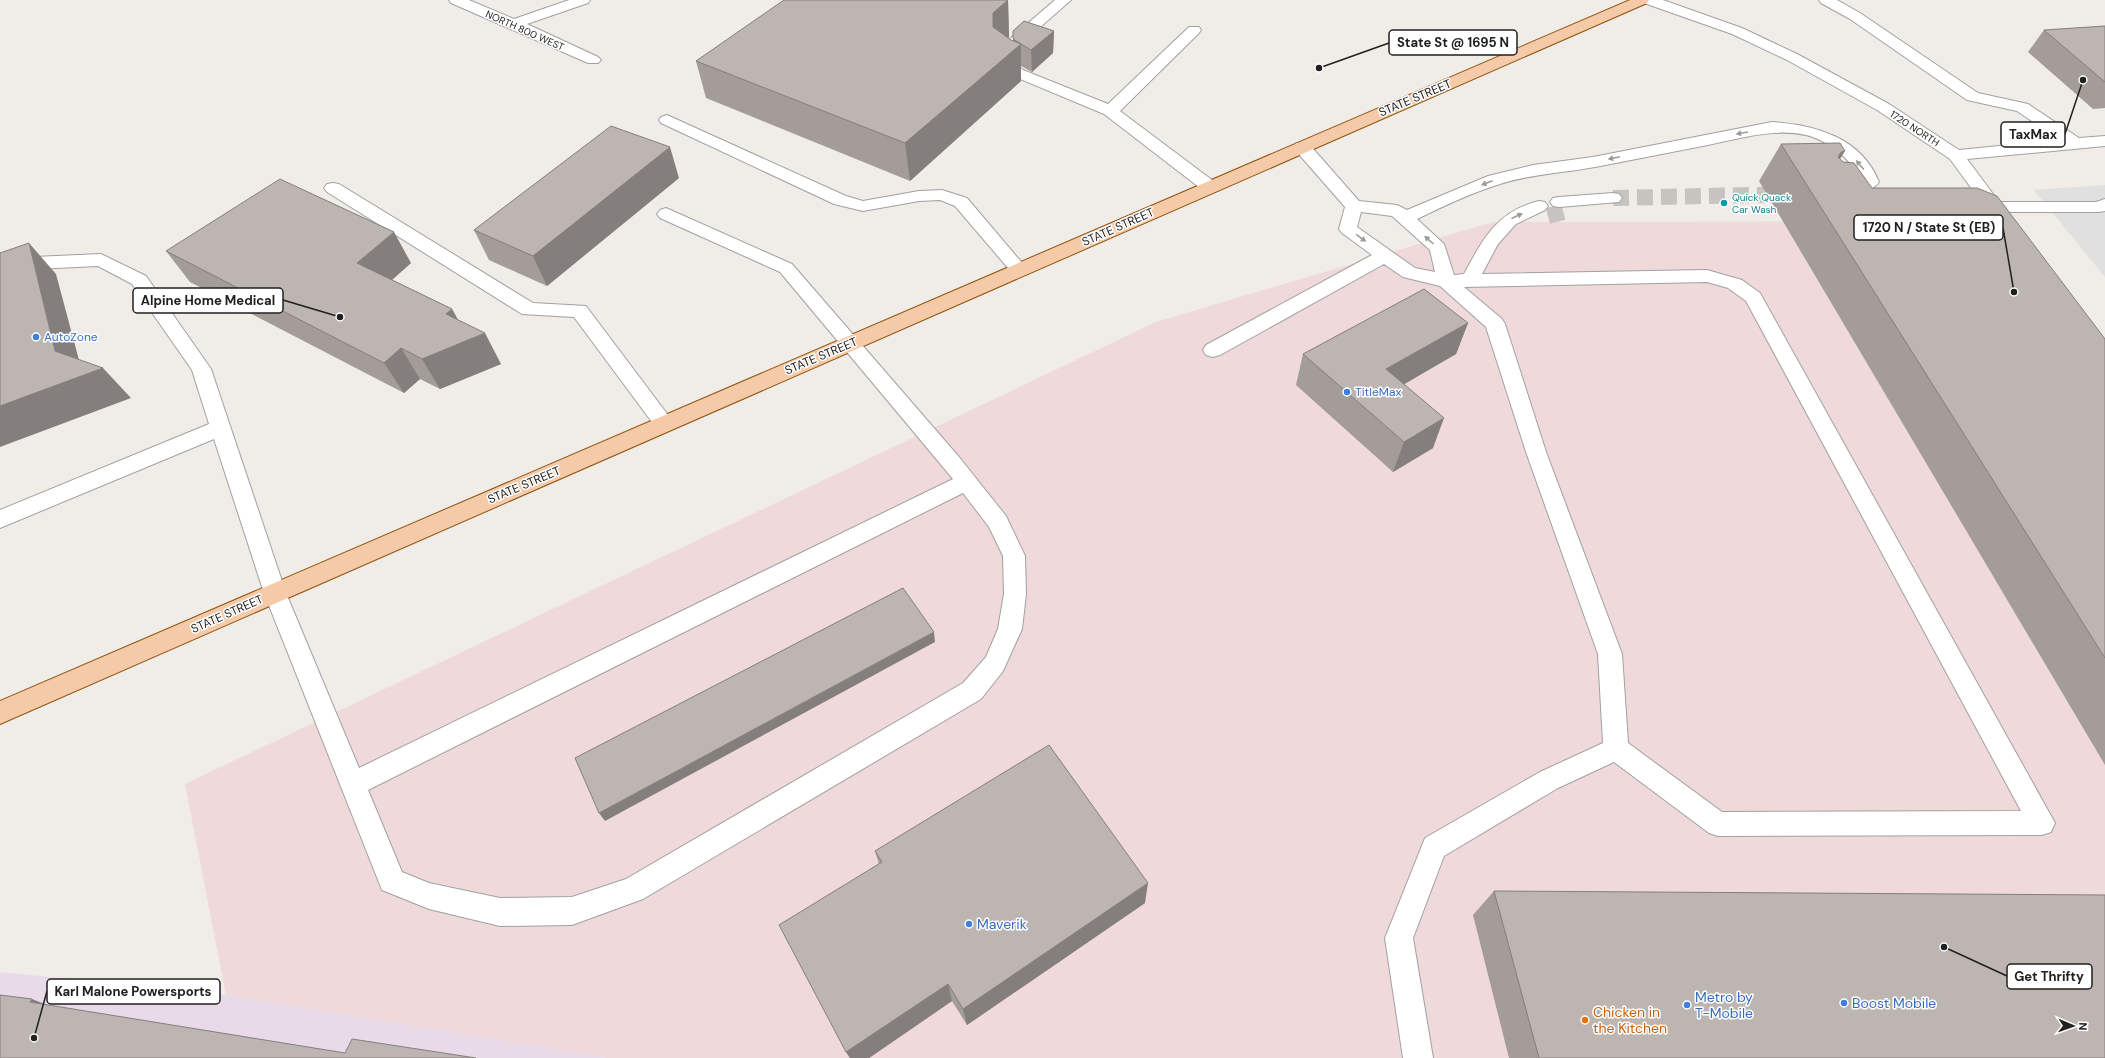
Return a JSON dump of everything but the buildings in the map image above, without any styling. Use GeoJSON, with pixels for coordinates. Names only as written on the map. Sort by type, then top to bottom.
{"type":"FeatureCollection","features":[{"type":"Feature","properties":{"kind":"main road","name":"STATE STREET"},"geometry":{"type":"LineString","coordinates":[[0,713],[1302,146],[1642,0]]}},
{"type":"Feature","properties":{"kind":"street","name":"NORTH 800 WEST"},"geometry":{"type":"LineString","coordinates":[[456,0],[514,24],[593,60]]}},
{"type":"Feature","properties":{"kind":"street"},"geometry":{"type":"LineString","coordinates":[[514,24],[583,0]]}},
{"type":"Feature","properties":{"kind":"street"},"geometry":{"type":"LineString","coordinates":[[1064,0],[1004,51],[1004,64],[1018,73],[1110,110],[1210,187]]}},
{"type":"Feature","properties":{"kind":"street","name":"1720 NORTH"},"geometry":{"type":"LineString","coordinates":[[1649,0],[1736,31],[1792,57],[1883,107],[1956,155],[2008,226]]}},
{"type":"Feature","properties":{"kind":"street"},"geometry":{"type":"LineString","coordinates":[[1826,0],[1855,16],[1973,97],[2022,107],[2075,143]]}},
{"type":"Feature","properties":{"kind":"street"},"geometry":{"type":"LineString","coordinates":[[1110,110],[1194,30]]}},
{"type":"Feature","properties":{"kind":"street"},"geometry":{"type":"LineString","coordinates":[[667,120],[840,200],[863,206],[919,196],[942,195],[961,202],[1019,270]]}},
{"type":"Feature","properties":{"kind":"street"},"geometry":{"type":"LineString","coordinates":[[1404,218],[1452,196],[1494,180],[1534,170],[1593,162],[1772,127],[1792,129],[1824,136],[1854,158],[1868,175],[1870,182],[1856,189],[1825,194]]}},
{"type":"Feature","properties":{"kind":"street"},"geometry":{"type":"LineString","coordinates":[[1956,155],[2105,141]]}},
{"type":"Feature","properties":{"kind":"street"},"geometry":{"type":"LineString","coordinates":[[1302,146],[1354,206],[1397,211],[1438,248],[1446,280],[1495,324],[1536,452],[1610,654],[1616,749]]}},
{"type":"Feature","properties":{"kind":"street"},"geometry":{"type":"LineString","coordinates":[[334,188],[529,309],[579,311],[664,424]]}},
{"type":"Feature","properties":{"kind":"street"},"geometry":{"type":"LineString","coordinates":[[1563,206],[1587,207],[1593,201],[1613,198]]}},
{"type":"Feature","properties":{"kind":"street"},"geometry":{"type":"LineString","coordinates":[[1994,207],[2099,207],[2105,204]]}},
{"type":"Feature","properties":{"kind":"street"},"geometry":{"type":"LineString","coordinates":[[1354,206],[1348,229],[1409,273],[1446,280],[1707,276],[1735,284],[1753,297],[2042,823],[1718,824],[1616,749]]}},
{"type":"Feature","properties":{"kind":"street"},"geometry":{"type":"LineString","coordinates":[[1470,280],[1491,241],[1510,220],[1543,211]]}},
{"type":"Feature","properties":{"kind":"street"},"geometry":{"type":"LineString","coordinates":[[0,273],[34,263],[101,260],[139,280],[201,369],[275,593],[392,881],[429,896],[500,912],[572,911],[633,890],[972,691],[995,664],[1010,630],[1016,594],[1014,556],[998,522],[967,482],[786,268],[666,214]]}},
{"type":"Feature","properties":{"kind":"street"},"geometry":{"type":"LineString","coordinates":[[1213,350],[1385,256]]}},
{"type":"Feature","properties":{"kind":"street"},"geometry":{"type":"LineString","coordinates":[[0,519],[220,428]]}},
{"type":"Feature","properties":{"kind":"street"},"geometry":{"type":"LineString","coordinates":[[353,784],[967,482]]}},
{"type":"Feature","properties":{"kind":"street"},"geometry":{"type":"LineString","coordinates":[[1418,1058],[1399,938],[1434,847],[1549,780],[1616,749]]}},
{"type":"Feature","properties":{"kind":"shaded area"},"geometry":{"type":"Polygon","coordinates":[[[2105,185],[2105,277],[2034,190],[2105,185]]]}},
{"type":"Feature","properties":{"kind":"shaded area"},"geometry":{"type":"Polygon","coordinates":[[[1959,221],[2105,419],[2105,1058],[606,1058],[226,995],[185,784],[1156,322],[1493,222],[1959,221]]]}},
{"type":"Feature","properties":{"kind":"shaded area"},"geometry":{"type":"Polygon","coordinates":[[[0,972],[226,995],[606,1058],[0,1058],[0,972]]]}},
{"type":"Feature","properties":{"kind":"tunnel"},"geometry":{"type":"LineString","coordinates":[[1613,198],[1798,194]]}},
{"type":"Feature","properties":{"kind":"tunnel"},"geometry":{"type":"LineString","coordinates":[[1548,216],[1567,211]]}},
{"type":"Feature","properties":{"kind":"place","name":"State St @ 1695 N"},"geometry":{"type":"Point","coordinates":[1319,68]}},
{"type":"Feature","properties":{"kind":"place","name":"TaxMax"},"geometry":{"type":"Point","coordinates":[2083,80]}},
{"type":"Feature","properties":{"kind":"place","name":"Quick Quack Car Wash"},"geometry":{"type":"Point","coordinates":[1724,203]}},
{"type":"Feature","properties":{"kind":"place","name":"1720 N / State St (EB)"},"geometry":{"type":"Point","coordinates":[2014,292]}},
{"type":"Feature","properties":{"kind":"place","name":"Alpine Home Medical"},"geometry":{"type":"Point","coordinates":[340,317]}},
{"type":"Feature","properties":{"kind":"place","name":"AutoZone"},"geometry":{"type":"Point","coordinates":[36,337]}},
{"type":"Feature","properties":{"kind":"place","name":"TitleMax"},"geometry":{"type":"Point","coordinates":[1347,392]}},
{"type":"Feature","properties":{"kind":"place","name":"Maverik"},"geometry":{"type":"Point","coordinates":[969,924]}},
{"type":"Feature","properties":{"kind":"place","name":"Get Thrifty"},"geometry":{"type":"Point","coordinates":[1944,947]}},
{"type":"Feature","properties":{"kind":"place","name":"Boost Mobile"},"geometry":{"type":"Point","coordinates":[1844,1003]}},
{"type":"Feature","properties":{"kind":"place","name":"Metro by T-Mobile"},"geometry":{"type":"Point","coordinates":[1687,1005]}},
{"type":"Feature","properties":{"kind":"place","name":"Chicken in the Kitchen"},"geometry":{"type":"Point","coordinates":[1585,1020]}},
{"type":"Feature","properties":{"kind":"place","name":"Karl Malone Powersports"},"geometry":{"type":"Point","coordinates":[34,1038]}}]}
